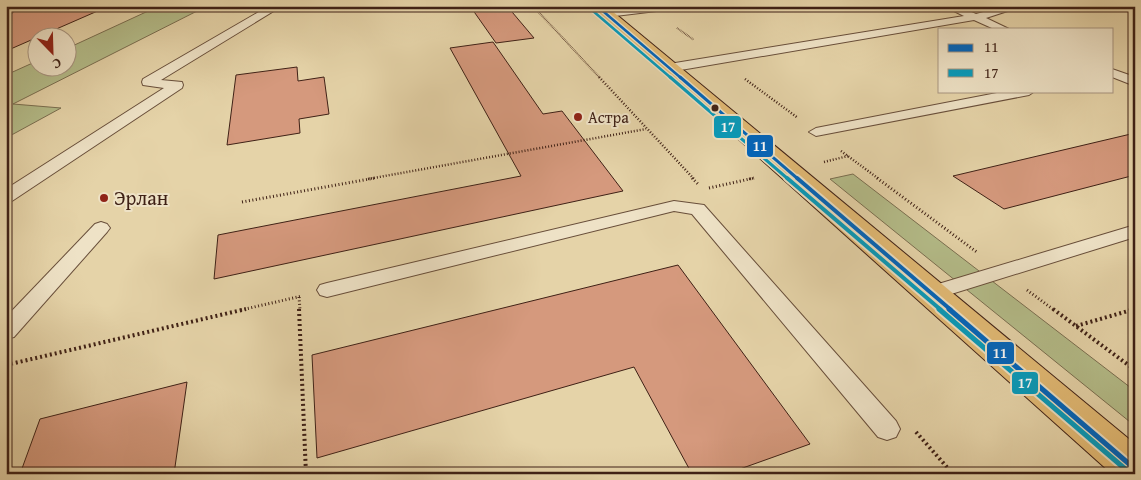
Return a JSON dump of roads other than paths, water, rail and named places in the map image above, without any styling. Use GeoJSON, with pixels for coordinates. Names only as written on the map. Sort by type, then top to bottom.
{"type":"FeatureCollection","features":[{"type":"Feature","properties":{"kind":"main road"},"geometry":{"type":"LineString","coordinates":[[602,10],[1135,469]]}},
{"type":"Feature","properties":{"kind":"lane"},"geometry":{"type":"LineString","coordinates":[[6,198],[177,85],[148,82],[277,6]]}},
{"type":"Feature","properties":{"kind":"lane"},"geometry":{"type":"LineString","coordinates":[[602,10],[652,9],[673,6]]}},
{"type":"Feature","properties":{"kind":"lane"},"geometry":{"type":"LineString","coordinates":[[949,6],[1001,28]]}},
{"type":"Feature","properties":{"kind":"lane"},"geometry":{"type":"LineString","coordinates":[[669,68],[976,18],[1018,6]]}},
{"type":"Feature","properties":{"kind":"lane"},"geometry":{"type":"LineString","coordinates":[[1114,74],[1135,82]]}},
{"type":"Feature","properties":{"kind":"lane"},"geometry":{"type":"LineString","coordinates":[[816,132],[1024,92]]}},
{"type":"Feature","properties":{"kind":"lane"},"geometry":{"type":"LineString","coordinates":[[327,290],[674,206],[698,209],[887,429]]}},
{"type":"Feature","properties":{"kind":"lane"},"geometry":{"type":"LineString","coordinates":[[6,330],[101,228]]}},
{"type":"Feature","properties":{"kind":"lane"},"geometry":{"type":"LineString","coordinates":[[932,293],[1135,231]]}},
{"type":"Feature","properties":{"kind":"place","name":"Астра"},"geometry":{"type":"Point","coordinates":[578,117]}},
{"type":"Feature","properties":{"kind":"place","name":"Эрлан"},"geometry":{"type":"Point","coordinates":[104,198]}}]}
